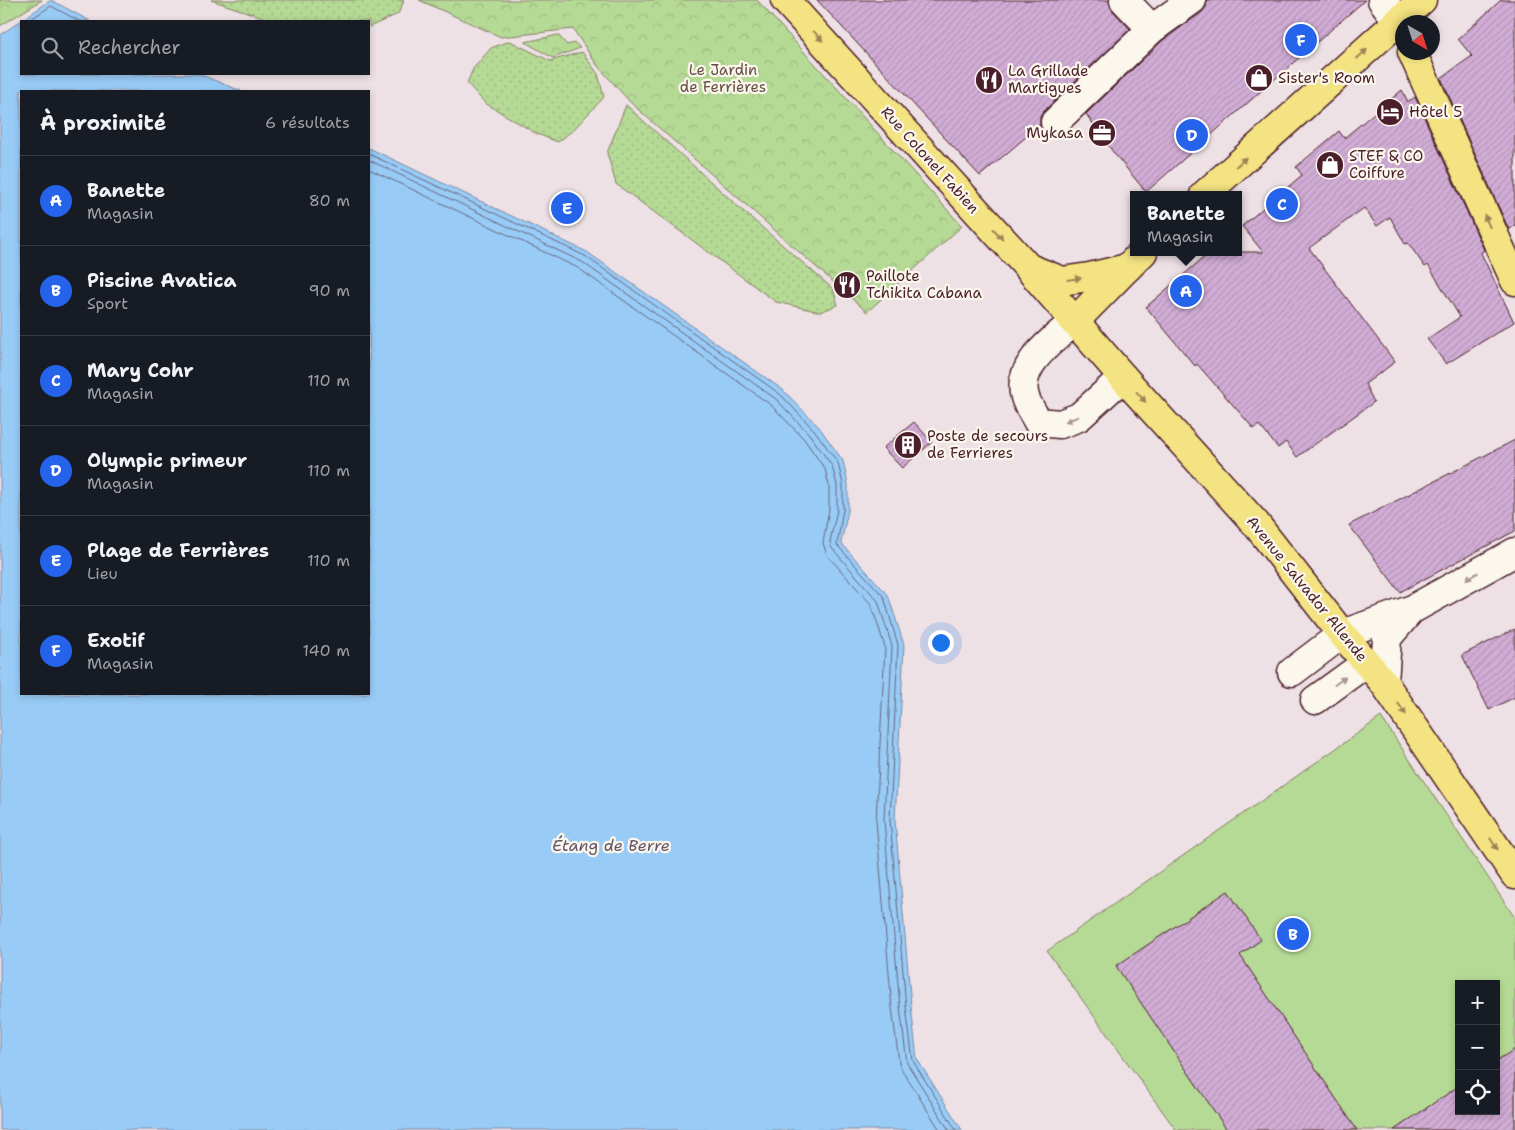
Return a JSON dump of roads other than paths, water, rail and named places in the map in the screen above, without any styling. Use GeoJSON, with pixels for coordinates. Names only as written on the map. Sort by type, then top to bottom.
{"type":"FeatureCollection","features":[{"type":"Feature","properties":{"kind":"main road","name":"Rue Colonel Fabien"},"geometry":{"type":"LineString","coordinates":[[785,0],[1028,267],[1074,322]]}},
{"type":"Feature","properties":{"kind":"main road"},"geometry":{"type":"LineString","coordinates":[[1208,191],[1394,17],[1422,0]]}},
{"type":"Feature","properties":{"kind":"main road"},"geometry":{"type":"LineString","coordinates":[[1416,60],[1509,251],[1515,281]]}},
{"type":"Feature","properties":{"kind":"main road"},"geometry":{"type":"LineString","coordinates":[[1028,267],[1062,280],[1089,277],[1135,260]]}},
{"type":"Feature","properties":{"kind":"main road"},"geometry":{"type":"LineString","coordinates":[[1074,322],[1135,260]]}},
{"type":"Feature","properties":{"kind":"main road","name":"Avenue Salvador Allende"},"geometry":{"type":"LineString","coordinates":[[1074,322],[1256,524],[1342,634],[1384,683],[1515,875]]}},
{"type":"Feature","properties":{"kind":"street"},"geometry":{"type":"LineString","coordinates":[[1124,0],[1152,29]]}},
{"type":"Feature","properties":{"kind":"street"},"geometry":{"type":"LineString","coordinates":[[1055,122],[1152,29],[1192,0]]}},
{"type":"Feature","properties":{"kind":"street"},"geometry":{"type":"LineString","coordinates":[[1074,322],[1040,350],[1025,377],[1024,396],[1038,422],[1060,424],[1079,417],[1123,377]]}},
{"type":"Feature","properties":{"kind":"street"},"geometry":{"type":"LineString","coordinates":[[1292,672],[1342,634],[1411,610],[1515,552]]}},
{"type":"Feature","properties":{"kind":"street"},"geometry":{"type":"LineString","coordinates":[[1384,683],[1387,638],[1411,610]]}},
{"type":"Feature","properties":{"kind":"street"},"geometry":{"type":"LineString","coordinates":[[1315,700],[1366,663]]}},
{"type":"Feature","properties":{"kind":"water","name":"Étang de Berre"},"geometry":{"type":"Polygon","coordinates":[[[51,0],[88,20],[22,20],[51,0]]]}},
{"type":"Feature","properties":{"kind":"water","name":"Étang de Berre"},"geometry":{"type":"Polygon","coordinates":[[[20,21],[20,75],[201,75],[239,90],[20,90],[20,695],[370,695],[370,148],[587,252],[783,390],[819,427],[843,461],[848,484],[848,511],[841,543],[888,595],[904,645],[895,820],[917,1059],[962,1130],[0,1130],[0,35],[20,21]]]}},
{"type":"Feature","properties":{"kind":"place","name":"Exotif"},"geometry":{"type":"Point","coordinates":[1301,40]}},
{"type":"Feature","properties":{"kind":"place","name":"Sister's Room"},"geometry":{"type":"Point","coordinates":[1259,78]}},
{"type":"Feature","properties":{"kind":"place","name":"La Grillade Martigues"},"geometry":{"type":"Point","coordinates":[989,80]}},
{"type":"Feature","properties":{"kind":"place","name":"Hôtel 5"},"geometry":{"type":"Point","coordinates":[1390,112]}},
{"type":"Feature","properties":{"kind":"place","name":"Mykasa"},"geometry":{"type":"Point","coordinates":[1102,133]}},
{"type":"Feature","properties":{"kind":"place","name":"Olympic primeur"},"geometry":{"type":"Point","coordinates":[1192,135]}},
{"type":"Feature","properties":{"kind":"place","name":"STEF & CO Coiffure"},"geometry":{"type":"Point","coordinates":[1330,165]}},
{"type":"Feature","properties":{"kind":"place","name":"Mary Cohr"},"geometry":{"type":"Point","coordinates":[1282,204]}},
{"type":"Feature","properties":{"kind":"place","name":"Plage de Ferrières"},"geometry":{"type":"Point","coordinates":[567,208]}},
{"type":"Feature","properties":{"kind":"place","name":"Paillote Tchikita Cabana"},"geometry":{"type":"Point","coordinates":[847,285]}},
{"type":"Feature","properties":{"kind":"place","name":"Banette"},"geometry":{"type":"Point","coordinates":[1186,291]}},
{"type":"Feature","properties":{"kind":"place","name":"Poste de secours de Ferrieres"},"geometry":{"type":"Point","coordinates":[908,445]}},
{"type":"Feature","properties":{"kind":"place","name":"Piscine Avatica"},"geometry":{"type":"Point","coordinates":[1293,934]}},
{"type":"Feature","properties":{"kind":"park label","name":"Le Jardin de Ferrières"},"geometry":{"type":"Point","coordinates":[723,78]}}]}
